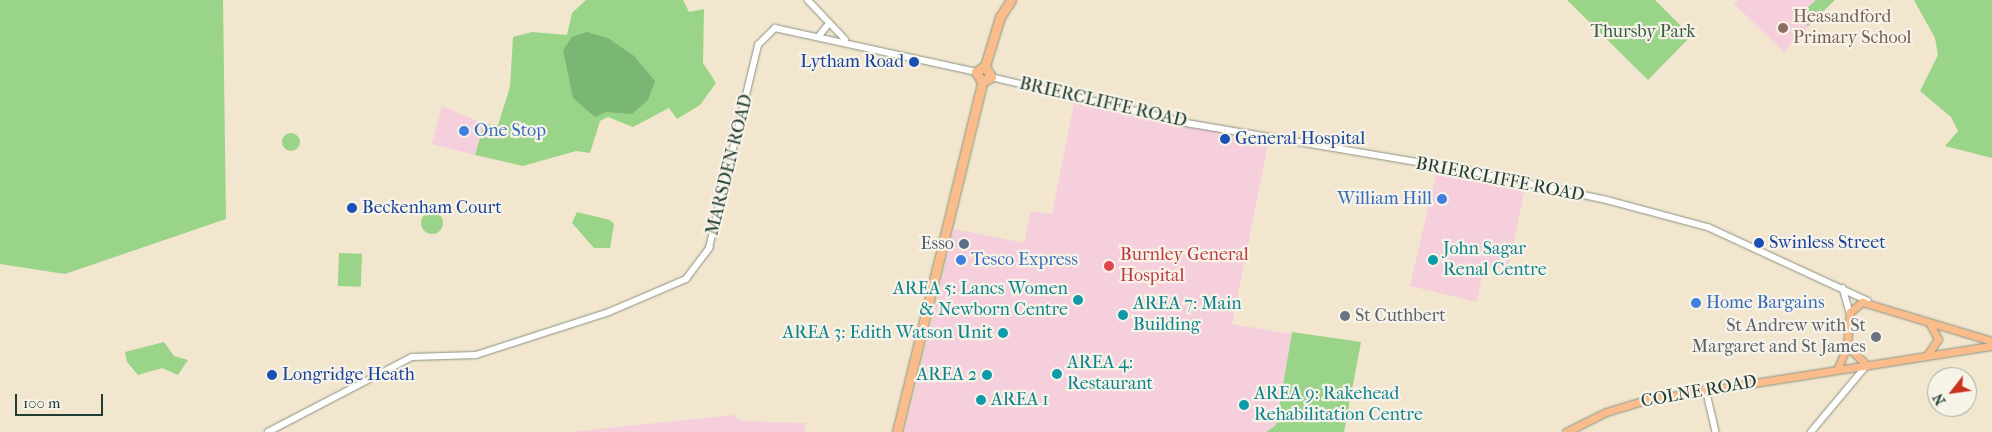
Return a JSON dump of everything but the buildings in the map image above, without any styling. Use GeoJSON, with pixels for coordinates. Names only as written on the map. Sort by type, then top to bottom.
{"type":"FeatureCollection","features":[{"type":"Feature","properties":{"kind":"highway"},"geometry":{"type":"LineString","coordinates":[[982,82],[991,77],[986,66],[1000,17],[1011,0]]}},
{"type":"Feature","properties":{"kind":"highway"},"geometry":{"type":"LineString","coordinates":[[897,432],[982,82],[976,72],[986,66]]}},
{"type":"Feature","properties":{"kind":"main road"},"geometry":{"type":"LineString","coordinates":[[1836,370],[1847,346],[1850,312],[1868,301]]}},
{"type":"Feature","properties":{"kind":"main road","name":"BRIERCLIFFE ROAD"},"geometry":{"type":"LineString","coordinates":[[1868,301],[1928,322],[1992,341]]}},
{"type":"Feature","properties":{"kind":"main road"},"geometry":{"type":"LineString","coordinates":[[1925,356],[1938,339],[1928,322]]}},
{"type":"Feature","properties":{"kind":"main road"},"geometry":{"type":"LineString","coordinates":[[1847,346],[1867,365],[1992,346]]}},
{"type":"Feature","properties":{"kind":"main road","name":"COLNE ROAD"},"geometry":{"type":"LineString","coordinates":[[1566,432],[1606,412],[1706,389],[1867,365]]}},
{"type":"Feature","properties":{"kind":"street"},"geometry":{"type":"LineString","coordinates":[[808,0],[828,25],[847,40]]}},
{"type":"Feature","properties":{"kind":"street"},"geometry":{"type":"LineString","coordinates":[[819,36],[828,25]]}},
{"type":"Feature","properties":{"kind":"street","name":"MARSDEN ROAD"},"geometry":{"type":"LineString","coordinates":[[268,432],[412,357],[476,355],[505,347],[609,312],[686,279],[709,248],[720,215],[758,45],[767,34],[781,27],[819,36]]}},
{"type":"Feature","properties":{"kind":"street"},"geometry":{"type":"LineString","coordinates":[[819,36],[847,40],[976,72]]}},
{"type":"Feature","properties":{"kind":"street","name":"BRIERCLIFFE ROAD"},"geometry":{"type":"LineString","coordinates":[[991,77],[1192,124],[1479,173],[1607,200],[1708,227],[1842,286],[1868,301]]}},
{"type":"Feature","properties":{"kind":"street"},"geometry":{"type":"LineString","coordinates":[[1842,286],[1850,312]]}},
{"type":"Feature","properties":{"kind":"street"},"geometry":{"type":"LineString","coordinates":[[1811,432],[1867,365]]}},
{"type":"Feature","properties":{"kind":"street"},"geometry":{"type":"LineString","coordinates":[[1706,389],[1716,432]]}},
{"type":"Feature","properties":{"kind":"shaded area","name":"Heasandford Primary School"},"geometry":{"type":"Polygon","coordinates":[[[1738,0],[1834,0],[1784,52],[1734,4],[1738,0]]]}},
{"type":"Feature","properties":{"kind":"shaded area","name":"Burnley General Hospital"},"geometry":{"type":"Polygon","coordinates":[[[1075,98],[1269,140],[1232,324],[1291,334],[1276,425],[1265,432],[905,432],[954,229],[1024,243],[1031,211],[1052,214],[1075,98]]]}},
{"type":"Feature","properties":{"kind":"shaded area"},"geometry":{"type":"Polygon","coordinates":[[[442,106],[484,124],[475,155],[432,144],[442,106]]]}},
{"type":"Feature","properties":{"kind":"shaded area"},"geometry":{"type":"Polygon","coordinates":[[[1436,174],[1525,189],[1508,269],[1484,265],[1477,302],[1410,286],[1436,174]]]}},
{"type":"Feature","properties":{"kind":"shaded area"},"geometry":{"type":"Polygon","coordinates":[[[734,415],[741,421],[806,423],[804,432],[569,432],[734,415]]]}},
{"type":"Feature","properties":{"kind":"green space"},"geometry":{"type":"Polygon","coordinates":[[[0,0],[223,0],[226,219],[65,274],[0,264],[0,0]]]}},
{"type":"Feature","properties":{"kind":"green space"},"geometry":{"type":"Polygon","coordinates":[[[586,0],[683,0],[689,12],[704,9],[703,63],[716,83],[700,105],[677,119],[669,108],[633,127],[608,117],[600,121],[590,153],[576,151],[523,166],[475,155],[484,124],[498,125],[510,87],[513,37],[532,32],[567,35],[572,13],[586,0]]]}},
{"type":"Feature","properties":{"kind":"green space","name":"Thursby Park"},"geometry":{"type":"Polygon","coordinates":[[[1567,0],[1655,0],[1691,36],[1648,80],[1567,0]]]}},
{"type":"Feature","properties":{"kind":"green space"},"geometry":{"type":"Polygon","coordinates":[[[1816,0],[1835,0],[1808,26],[1798,16],[1816,0]]]}},
{"type":"Feature","properties":{"kind":"green space"},"geometry":{"type":"Polygon","coordinates":[[[1914,0],[1992,0],[1992,158],[1945,146],[1958,131],[1951,117],[1920,91],[1938,55],[1935,38],[1914,0]]]}},
{"type":"Feature","properties":{"kind":"green space"},"geometry":{"type":"Polygon","coordinates":[[[587,32],[608,38],[634,56],[655,81],[648,100],[632,114],[606,112],[595,117],[573,98],[563,50],[572,37],[587,32]]]}},
{"type":"Feature","properties":{"kind":"green space"},"geometry":{"type":"Polygon","coordinates":[[[291,133],[297,136],[300,142],[297,148],[291,151],[285,148],[282,142],[285,136],[291,133]]]}},
{"type":"Feature","properties":{"kind":"green space"},"geometry":{"type":"Polygon","coordinates":[[[432,212],[440,215],[443,223],[440,231],[432,234],[424,231],[421,223],[424,215],[432,212]]]}},
{"type":"Feature","properties":{"kind":"green space"},"geometry":{"type":"Polygon","coordinates":[[[577,212],[610,220],[614,224],[610,248],[594,248],[572,223],[577,212]]]}},
{"type":"Feature","properties":{"kind":"green space"},"geometry":{"type":"Polygon","coordinates":[[[339,253],[362,254],[361,287],[338,286],[339,253]]]}},
{"type":"Feature","properties":{"kind":"green space"},"geometry":{"type":"Polygon","coordinates":[[[1292,332],[1361,342],[1344,432],[1266,432],[1276,425],[1292,332]]]}},
{"type":"Feature","properties":{"kind":"green space"},"geometry":{"type":"Polygon","coordinates":[[[164,342],[174,356],[188,360],[178,375],[162,368],[138,375],[127,362],[125,352],[164,342]]]}},
{"type":"Feature","properties":{"kind":"place","name":"Heasandford Primary School"},"geometry":{"type":"Point","coordinates":[1783,28]}},
{"type":"Feature","properties":{"kind":"place","name":"Lytham Road"},"geometry":{"type":"Point","coordinates":[914,62]}},
{"type":"Feature","properties":{"kind":"place","name":"One Stop"},"geometry":{"type":"Point","coordinates":[464,131]}},
{"type":"Feature","properties":{"kind":"place","name":"General Hospital"},"geometry":{"type":"Point","coordinates":[1225,139]}},
{"type":"Feature","properties":{"kind":"place","name":"William Hill"},"geometry":{"type":"Point","coordinates":[1442,199]}},
{"type":"Feature","properties":{"kind":"place","name":"Beckenham Court"},"geometry":{"type":"Point","coordinates":[352,208]}},
{"type":"Feature","properties":{"kind":"place","name":"Swinless Street"},"geometry":{"type":"Point","coordinates":[1759,243]}},
{"type":"Feature","properties":{"kind":"place","name":"Esso"},"geometry":{"type":"Point","coordinates":[964,244]}},
{"type":"Feature","properties":{"kind":"place","name":"Tesco Express"},"geometry":{"type":"Point","coordinates":[961,260]}},
{"type":"Feature","properties":{"kind":"place","name":"John Sagar Renal Centre"},"geometry":{"type":"Point","coordinates":[1433,260]}},
{"type":"Feature","properties":{"kind":"place","name":"Burnley General Hospital"},"geometry":{"type":"Point","coordinates":[1109,266]}},
{"type":"Feature","properties":{"kind":"place","name":"AREA 5: Lancs Women & Newborn Centre"},"geometry":{"type":"Point","coordinates":[1078,300]}},
{"type":"Feature","properties":{"kind":"place","name":"Home Bargains"},"geometry":{"type":"Point","coordinates":[1696,303]}},
{"type":"Feature","properties":{"kind":"place","name":"AREA 7: Main Building"},"geometry":{"type":"Point","coordinates":[1123,315]}},
{"type":"Feature","properties":{"kind":"place","name":"St Cuthbert"},"geometry":{"type":"Point","coordinates":[1345,316]}},
{"type":"Feature","properties":{"kind":"place","name":"AREA 3: Edith Watson Unit"},"geometry":{"type":"Point","coordinates":[1003,333]}},
{"type":"Feature","properties":{"kind":"place","name":"St Andrew with St Margaret and St James"},"geometry":{"type":"Point","coordinates":[1876,337]}},
{"type":"Feature","properties":{"kind":"place","name":"AREA 4: Restaurant"},"geometry":{"type":"Point","coordinates":[1057,374]}},
{"type":"Feature","properties":{"kind":"place","name":"Longridge Heath"},"geometry":{"type":"Point","coordinates":[272,375]}},
{"type":"Feature","properties":{"kind":"place","name":"AREA 2"},"geometry":{"type":"Point","coordinates":[987,375]}},
{"type":"Feature","properties":{"kind":"place","name":"AREA 1"},"geometry":{"type":"Point","coordinates":[981,400]}},
{"type":"Feature","properties":{"kind":"place","name":"AREA 9: Rakehead Rehabilitation Centre"},"geometry":{"type":"Point","coordinates":[1244,405]}}]}
